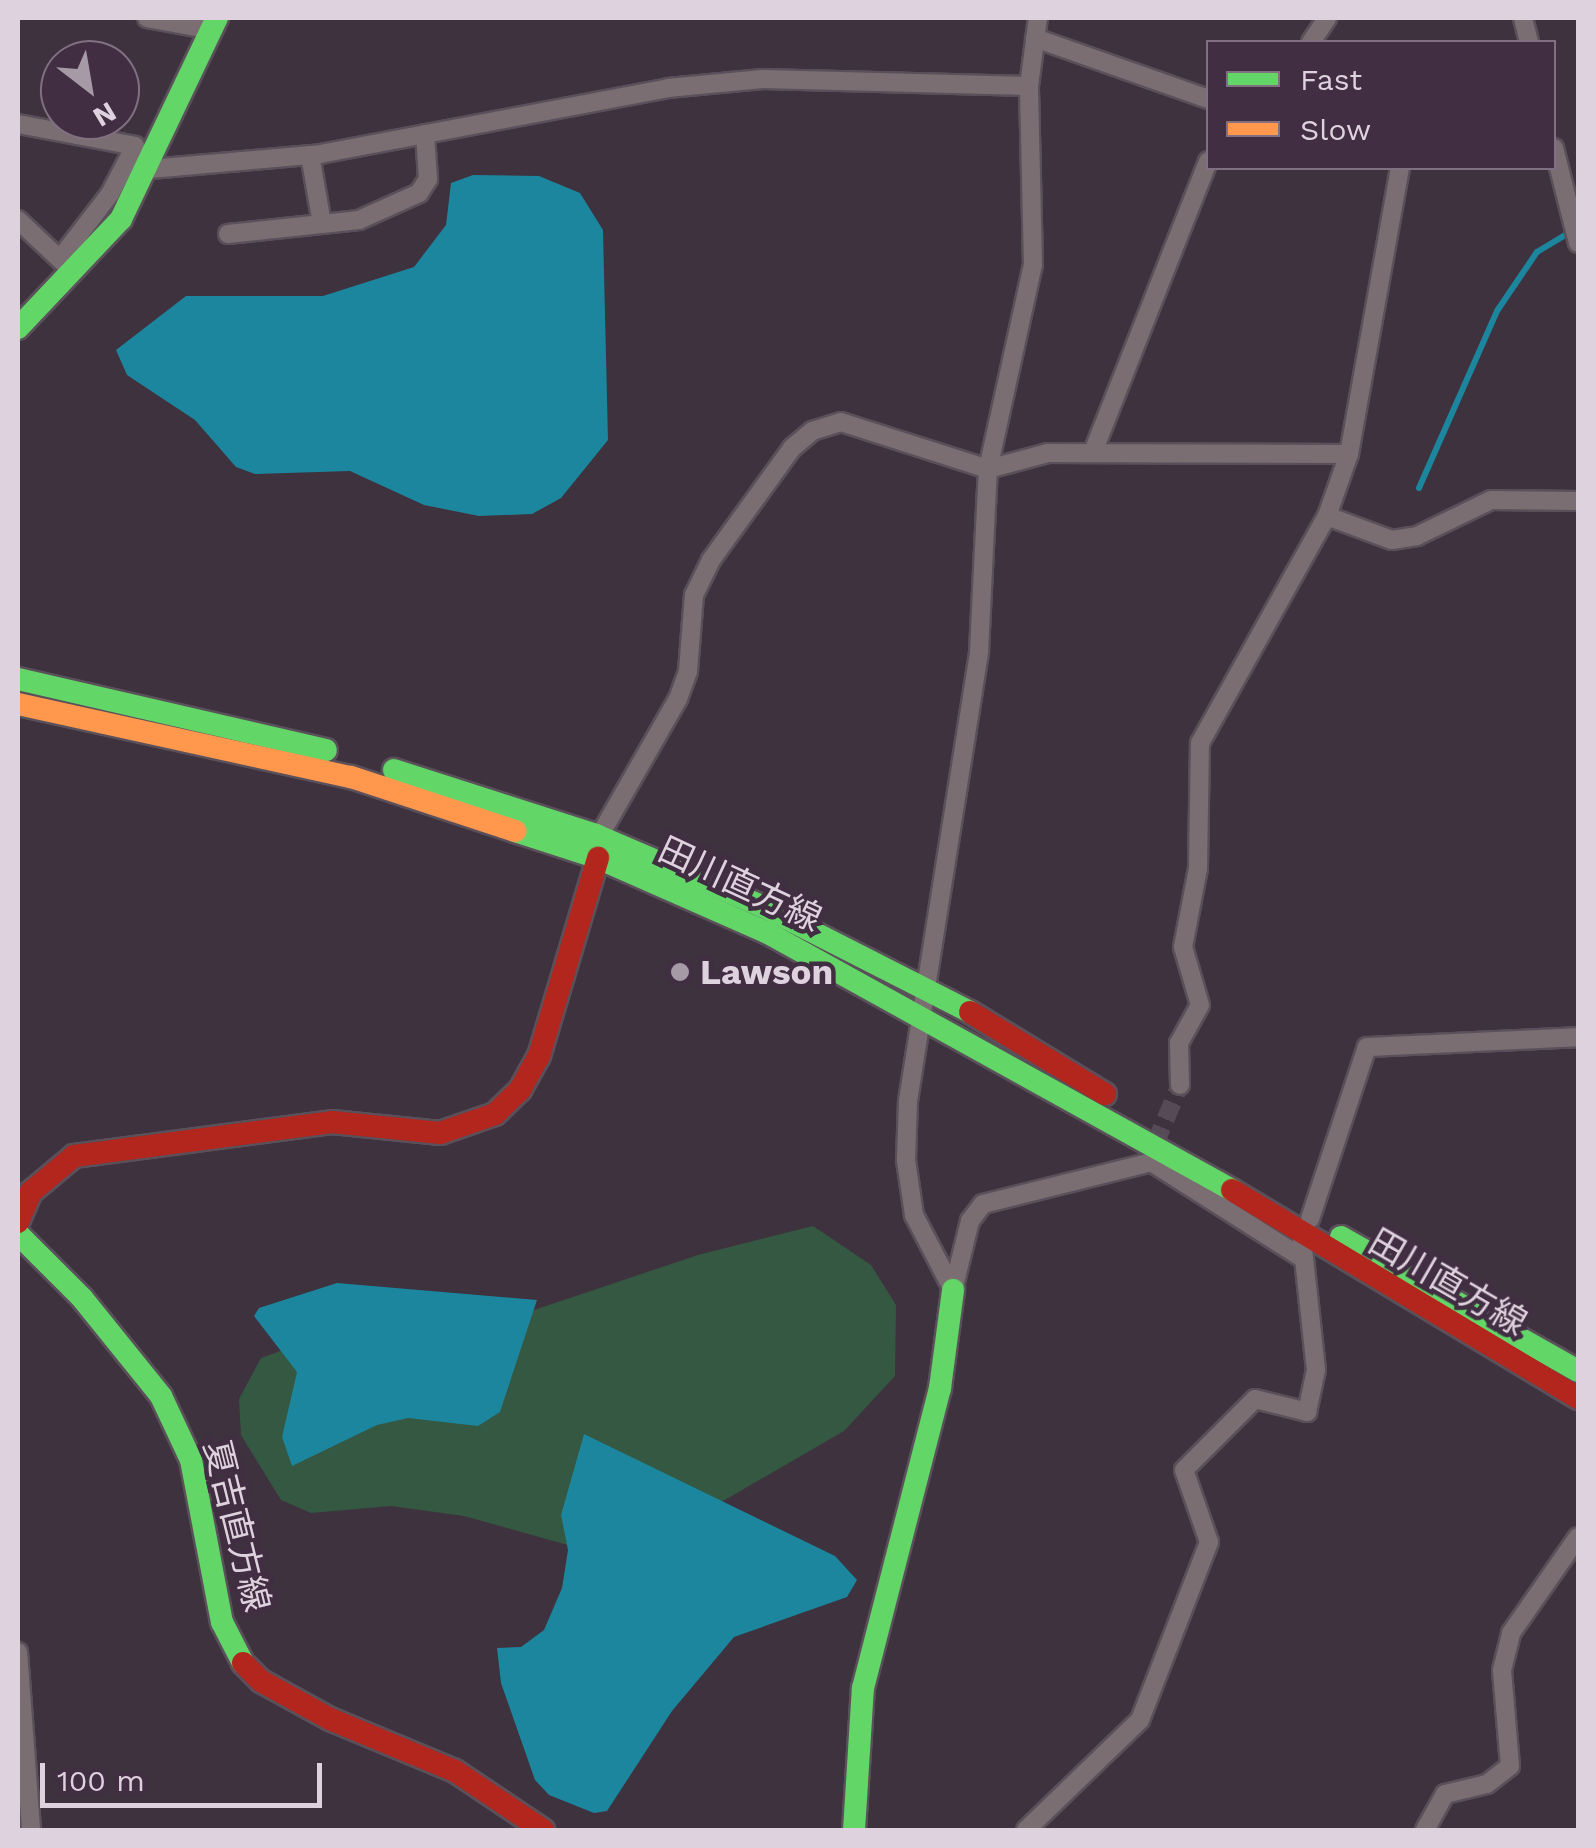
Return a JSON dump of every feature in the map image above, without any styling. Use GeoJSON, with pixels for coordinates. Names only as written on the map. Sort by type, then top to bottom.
{"type":"FeatureCollection","features":[{"type":"Feature","properties":{"kind":"main road"},"geometry":{"type":"LineString","coordinates":[[18,328],[67,266],[121,219],[150,168],[215,24]]}},
{"type":"Feature","properties":{"kind":"main road","name":"田川直方線"},"geometry":{"type":"LineString","coordinates":[[18,679],[354,758],[762,906],[924,987],[1305,1238],[1578,1371]]}},
{"type":"Feature","properties":{"kind":"main road","name":"田川直方線"},"geometry":{"type":"LineString","coordinates":[[18,704],[351,777],[597,846],[921,1014],[1578,1398]]}},
{"type":"Feature","properties":{"kind":"main road"},"geometry":{"type":"LineString","coordinates":[[18,1222],[31,1192],[50,1173],[88,1153],[332,1122],[440,1133],[495,1114],[520,1090],[539,1056],[597,846]]}},
{"type":"Feature","properties":{"kind":"main road","name":"夏吉直方線"},"geometry":{"type":"LineString","coordinates":[[18,1234],[82,1298],[161,1396],[191,1460],[222,1622],[238,1658],[261,1681],[330,1719],[456,1772],[512,1824],[543,1830]]}},
{"type":"Feature","properties":{"kind":"main road"},"geometry":{"type":"LineString","coordinates":[[854,1830],[863,1688],[940,1388],[952,1290]]}},
{"type":"Feature","properties":{"kind":"street"},"geometry":{"type":"LineString","coordinates":[[146,18],[215,24]]}},
{"type":"Feature","properties":{"kind":"street"},"geometry":{"type":"LineString","coordinates":[[952,1290],[914,1215],[906,1160],[924,987],[979,651],[988,470],[1034,265],[1030,86],[1038,18]]}},
{"type":"Feature","properties":{"kind":"street"},"geometry":{"type":"LineString","coordinates":[[1313,40],[1327,18]]}},
{"type":"Feature","properties":{"kind":"street"},"geometry":{"type":"LineString","coordinates":[[1035,38],[1206,98]]}},
{"type":"Feature","properties":{"kind":"street"},"geometry":{"type":"LineString","coordinates":[[150,168],[310,155],[668,88],[763,78],[1030,86]]}},
{"type":"Feature","properties":{"kind":"street"},"geometry":{"type":"LineString","coordinates":[[18,124],[135,146],[67,266],[18,220]]}},
{"type":"Feature","properties":{"kind":"street"},"geometry":{"type":"LineString","coordinates":[[228,234],[359,220],[419,192],[428,179],[425,134]]}},
{"type":"Feature","properties":{"kind":"street"},"geometry":{"type":"LineString","coordinates":[[310,155],[322,224]]}},
{"type":"Feature","properties":{"kind":"street"},"geometry":{"type":"LineString","coordinates":[[1556,156],[1578,243]]}},
{"type":"Feature","properties":{"kind":"street"},"geometry":{"type":"LineString","coordinates":[[1093,452],[1206,165]]}},
{"type":"Feature","properties":{"kind":"street"},"geometry":{"type":"LineString","coordinates":[[1180,1086],[1179,1043],[1200,1005],[1183,947],[1198,868],[1200,743],[1328,516],[1349,454],[1400,170]]}},
{"type":"Feature","properties":{"kind":"street"},"geometry":{"type":"LineString","coordinates":[[597,846],[678,699],[688,671],[694,595],[792,448],[812,431],[840,422],[988,470],[1048,453],[1349,454]]}},
{"type":"Feature","properties":{"kind":"street"},"geometry":{"type":"LineString","coordinates":[[1328,516],[1392,540],[1417,536],[1491,500],[1578,500]]}},
{"type":"Feature","properties":{"kind":"street"},"geometry":{"type":"LineString","coordinates":[[1026,1830],[1140,1720],[1208,1542],[1184,1470],[1255,1399],[1307,1412],[1316,1370],[1305,1238],[1367,1047],[1578,1037]]}},
{"type":"Feature","properties":{"kind":"street"},"geometry":{"type":"LineString","coordinates":[[952,1290],[970,1220],[982,1204],[1153,1153]]}},
{"type":"Feature","properties":{"kind":"street"},"geometry":{"type":"LineString","coordinates":[[1425,1830],[1445,1794],[1487,1784],[1510,1766],[1502,1670],[1511,1633],[1578,1537]]}},
{"type":"Feature","properties":{"kind":"street"},"geometry":{"type":"LineString","coordinates":[[18,1652],[31,1830]]}},
{"type":"Feature","properties":{"kind":"green space"},"geometry":{"type":"Polygon","coordinates":[[[813,1226],[871,1265],[896,1305],[895,1376],[844,1431],[692,1519],[575,1547],[464,1516],[391,1506],[311,1513],[281,1500],[241,1435],[239,1399],[261,1358],[286,1349],[534,1310],[698,1255],[813,1226]]]}},
{"type":"Feature","properties":{"kind":"water"},"geometry":{"type":"Polygon","coordinates":[[[473,175],[539,176],[580,193],[603,230],[608,440],[561,498],[532,514],[479,516],[424,505],[350,471],[255,474],[236,467],[195,420],[127,375],[116,350],[186,296],[323,296],[414,267],[446,225],[451,183],[473,175]]]}},
{"type":"Feature","properties":{"kind":"water"},"geometry":{"type":"Polygon","coordinates":[[[337,1283],[537,1300],[500,1412],[478,1426],[408,1418],[377,1425],[292,1466],[282,1437],[297,1372],[254,1316],[259,1308],[337,1283]]]}},
{"type":"Feature","properties":{"kind":"water"},"geometry":{"type":"Polygon","coordinates":[[[584,1434],[835,1556],[857,1580],[847,1597],[734,1637],[672,1711],[607,1811],[594,1813],[549,1795],[535,1780],[501,1683],[497,1648],[521,1647],[544,1630],[562,1588],[568,1550],[561,1515],[584,1434]]]}},
{"type":"Feature","properties":{"kind":"waterway"},"geometry":{"type":"LineString","coordinates":[[1419,488],[1497,311],[1537,252],[1570,232]]}},
{"type":"Feature","properties":{"kind":"tunnel"},"geometry":{"type":"LineString","coordinates":[[1155,1144],[1180,1085]]}},
{"type":"Feature","properties":{"kind":"traffic: fast"},"geometry":{"type":"LineString","coordinates":[[18,328],[121,219],[217,18]]}},
{"type":"Feature","properties":{"kind":"traffic: fast"},"geometry":{"type":"LineString","coordinates":[[18,679],[326,750]]}},
{"type":"Feature","properties":{"kind":"traffic: fast"},"geometry":{"type":"LineString","coordinates":[[394,770],[596,835],[762,906],[970,1012]]}},
{"type":"Feature","properties":{"kind":"traffic: fast"},"geometry":{"type":"LineString","coordinates":[[515,831],[598,858],[766,932],[1232,1190]]}},
{"type":"Feature","properties":{"kind":"traffic: fast"},"geometry":{"type":"LineString","coordinates":[[18,1234],[82,1298],[161,1396],[191,1460],[222,1622],[243,1663]]}},
{"type":"Feature","properties":{"kind":"traffic: fast"},"geometry":{"type":"LineString","coordinates":[[1341,1237],[1578,1371]]}},
{"type":"Feature","properties":{"kind":"traffic: fast"},"geometry":{"type":"LineString","coordinates":[[854,1830],[863,1688],[940,1388],[953,1290]]}},
{"type":"Feature","properties":{"kind":"traffic: slow"},"geometry":{"type":"LineString","coordinates":[[18,704],[351,777],[515,831]]}},
{"type":"Feature","properties":{"kind":"traffic: jam"},"geometry":{"type":"LineString","coordinates":[[18,1222],[31,1192],[74,1156],[332,1122],[440,1133],[495,1114],[520,1090],[539,1056],[598,858]]}},
{"type":"Feature","properties":{"kind":"traffic: jam"},"geometry":{"type":"LineString","coordinates":[[970,1012],[1105,1094]]}},
{"type":"Feature","properties":{"kind":"traffic: jam"},"geometry":{"type":"LineString","coordinates":[[1232,1190],[1578,1398]]}},
{"type":"Feature","properties":{"kind":"traffic: jam"},"geometry":{"type":"LineString","coordinates":[[243,1663],[261,1681],[330,1719],[455,1771],[543,1830]]}},
{"type":"Feature","properties":{"kind":"place","name":"Lawson"},"geometry":{"type":"Point","coordinates":[680,972]}}]}
